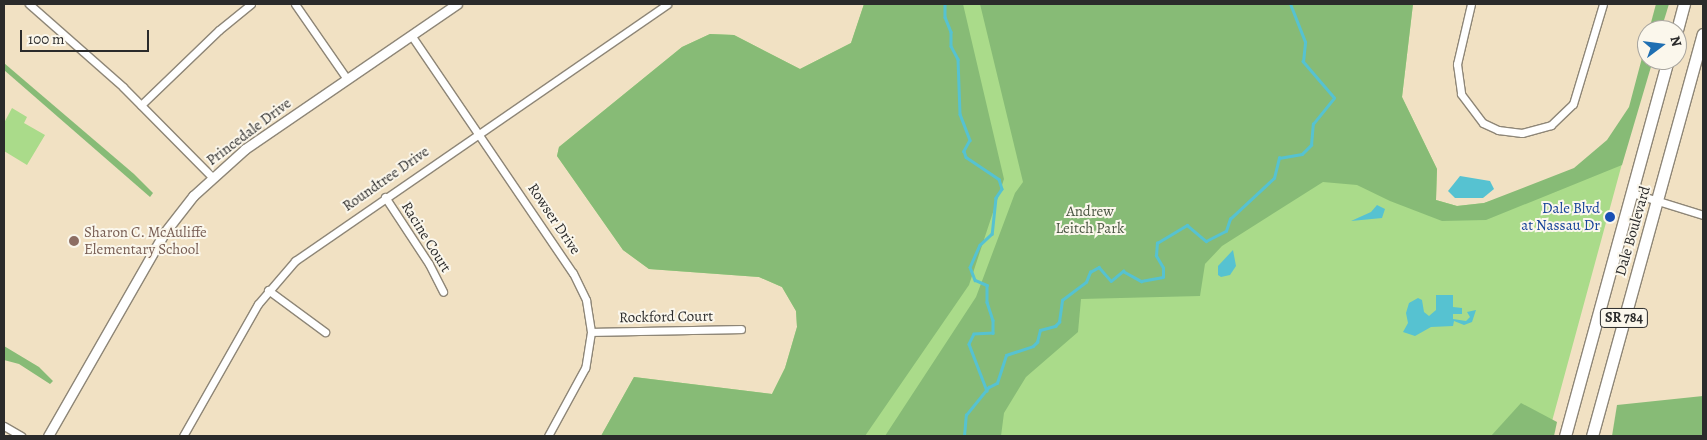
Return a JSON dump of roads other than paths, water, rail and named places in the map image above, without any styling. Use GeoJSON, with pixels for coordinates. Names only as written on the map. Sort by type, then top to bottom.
{"type":"FeatureCollection","features":[{"type":"Feature","properties":{"kind":"main road"},"geometry":{"type":"LineString","coordinates":[[1680,20],[1684,4]]}},
{"type":"Feature","properties":{"kind":"main road","name":"Dale Boulevard"},"geometry":{"type":"LineString","coordinates":[[1592,436],[1703,34]]}},
{"type":"Feature","properties":{"kind":"main road","name":"Dale Boulevard"},"geometry":{"type":"LineString","coordinates":[[1566,436],[1665,70]]}},
{"type":"Feature","properties":{"kind":"street"},"geometry":{"type":"LineString","coordinates":[[29,4],[142,105],[212,177]]}},
{"type":"Feature","properties":{"kind":"street"},"geometry":{"type":"LineString","coordinates":[[142,105],[219,30],[251,4]]}},
{"type":"Feature","properties":{"kind":"street"},"geometry":{"type":"LineString","coordinates":[[295,4],[347,79]]}},
{"type":"Feature","properties":{"kind":"street","name":"Princedale Drive"},"geometry":{"type":"LineString","coordinates":[[48,436],[165,232],[212,177],[245,149],[457,4]]}},
{"type":"Feature","properties":{"kind":"street","name":"Roundtree Drive"},"geometry":{"type":"LineString","coordinates":[[183,436],[268,290],[295,261],[384,197],[667,4]]}},
{"type":"Feature","properties":{"kind":"street"},"geometry":{"type":"LineString","coordinates":[[1471,4],[1457,64],[1461,94],[1483,123],[1498,130],[1522,133],[1550,125],[1573,104],[1603,4]]}},
{"type":"Feature","properties":{"kind":"street","name":"Rowser Drive"},"geometry":{"type":"LineString","coordinates":[[411,35],[573,272],[586,300],[591,332],[585,368],[548,436]]}},
{"type":"Feature","properties":{"kind":"street"},"geometry":{"type":"LineString","coordinates":[[1632,193],[1703,215]]}},
{"type":"Feature","properties":{"kind":"street","name":"Racine Court"},"geometry":{"type":"LineString","coordinates":[[384,197],[428,264],[442,292]]}},
{"type":"Feature","properties":{"kind":"street"},"geometry":{"type":"LineString","coordinates":[[268,290],[325,332]]}},
{"type":"Feature","properties":{"kind":"street","name":"Rockford Court"},"geometry":{"type":"LineString","coordinates":[[591,332],[741,329]]}},
{"type":"Feature","properties":{"kind":"street"},"geometry":{"type":"LineString","coordinates":[[4,426],[21,436]]}},
{"type":"Feature","properties":{"kind":"water"},"geometry":{"type":"Polygon","coordinates":[[[1460,176],[1490,181],[1494,189],[1483,198],[1455,198],[1448,191],[1460,176]]]}},
{"type":"Feature","properties":{"kind":"water"},"geometry":{"type":"Polygon","coordinates":[[[1377,205],[1385,209],[1382,218],[1351,221],[1371,212],[1377,205]]]}},
{"type":"Feature","properties":{"kind":"water"},"geometry":{"type":"Polygon","coordinates":[[[1233,250],[1236,266],[1230,275],[1221,277],[1218,275],[1218,266],[1233,250]]]}},
{"type":"Feature","properties":{"kind":"water"},"geometry":{"type":"Polygon","coordinates":[[[1436,295],[1453,295],[1453,307],[1462,308],[1462,314],[1453,314],[1453,319],[1466,321],[1470,317],[1467,312],[1476,310],[1472,322],[1464,325],[1454,321],[1453,326],[1431,327],[1415,336],[1403,332],[1408,323],[1406,313],[1409,303],[1418,298],[1422,300],[1424,312],[1429,316],[1436,310],[1436,295]]]}},
{"type":"Feature","properties":{"kind":"waterway"},"geometry":{"type":"LineString","coordinates":[[945,4],[945,17],[951,32],[951,46],[958,59],[960,114],[970,140],[964,151],[966,157],[999,179],[1002,189],[996,198],[992,234],[980,245],[970,267],[975,280],[987,285],[987,302],[993,320],[993,333],[974,334],[969,344],[987,391]]}},
{"type":"Feature","properties":{"kind":"waterway"},"geometry":{"type":"LineString","coordinates":[[964,436],[966,415],[989,387],[997,383],[1006,355],[1033,346],[1037,342],[1040,330],[1055,326],[1059,322],[1062,300],[1086,282],[1090,272],[1099,267],[1111,281],[1123,271],[1141,281],[1163,277],[1163,268],[1156,256],[1157,243],[1187,225],[1206,241],[1226,231],[1230,219],[1274,178],[1279,158],[1302,154],[1311,145],[1313,124],[1334,98],[1303,62],[1305,42],[1290,4]]}},
{"type":"Feature","properties":{"kind":"place","name":"Dale Blvd at Nassau Dr"},"geometry":{"type":"Point","coordinates":[1610,217]}},
{"type":"Feature","properties":{"kind":"place","name":"Sharon C. McAuliffe Elementary School"},"geometry":{"type":"Point","coordinates":[74,241]}},
{"type":"Feature","properties":{"kind":"park label","name":"Andrew Leitch Park"},"geometry":{"type":"Point","coordinates":[1090,220]}}]}
